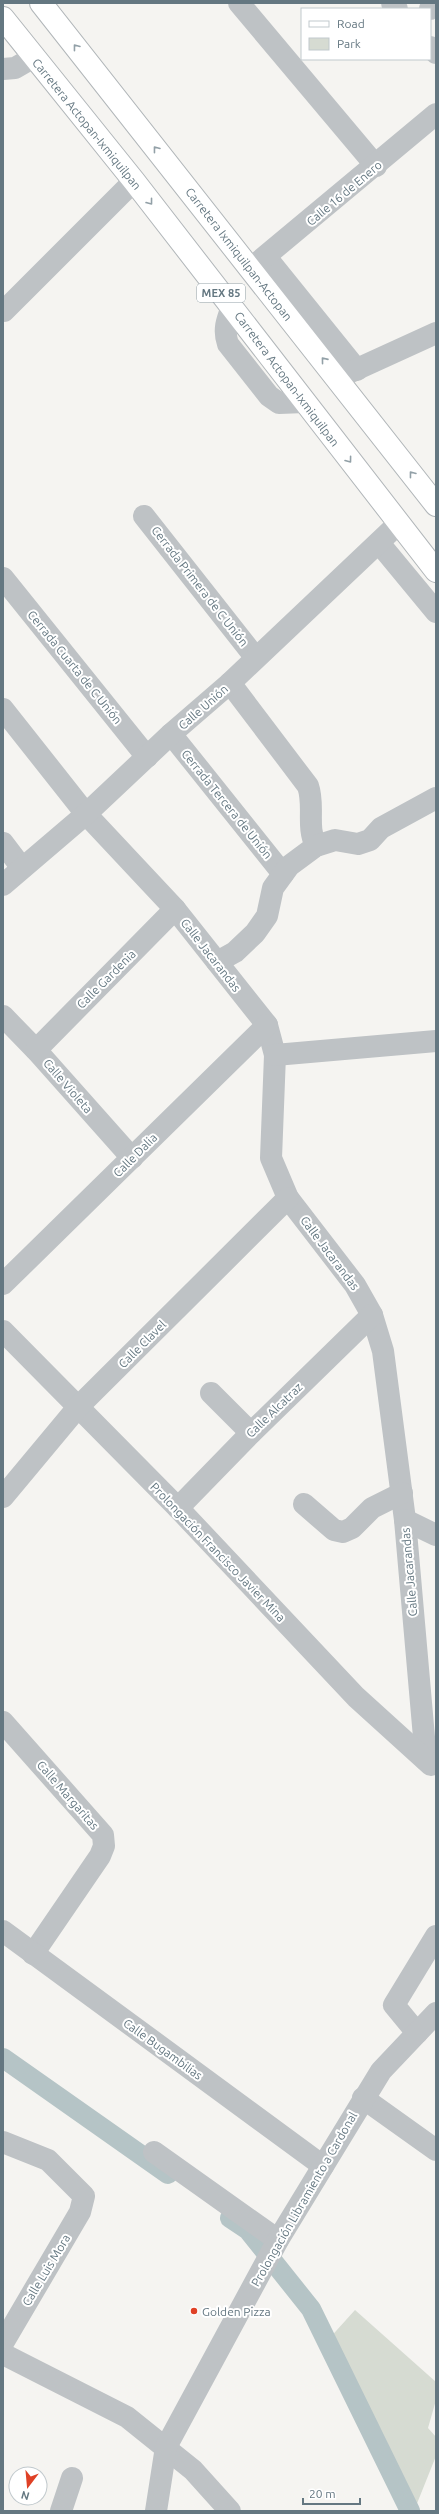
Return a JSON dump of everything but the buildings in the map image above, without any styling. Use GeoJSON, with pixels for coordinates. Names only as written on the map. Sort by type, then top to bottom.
{"type":"FeatureCollection","features":[{"type":"Feature","properties":{"kind":"main road","name":"Carretera Ixmiquilpan-Actopan"},"geometry":{"type":"LineString","coordinates":[[41,3],[258,263],[347,374],[436,505]]}},
{"type":"Feature","properties":{"kind":"main road","name":"Carretera Actopan-Ixmiquilpan"},"geometry":{"type":"LineString","coordinates":[[3,18],[134,181],[398,524],[436,571]]}},
{"type":"Feature","properties":{"kind":"street"},"geometry":{"type":"LineString","coordinates":[[239,3],[376,166]]}},
{"type":"Feature","properties":{"kind":"street"},"geometry":{"type":"LineString","coordinates":[[3,69],[15,68],[34,57]]}},
{"type":"Feature","properties":{"kind":"street","name":"Calle 16 de Enero"},"geometry":{"type":"LineString","coordinates":[[258,263],[376,166],[436,114]]}},
{"type":"Feature","properties":{"kind":"street"},"geometry":{"type":"LineString","coordinates":[[4,311],[134,181]]}},
{"type":"Feature","properties":{"kind":"street"},"geometry":{"type":"LineString","coordinates":[[347,374],[436,333]]}},
{"type":"Feature","properties":{"kind":"street","name":"Cerrada Primera de C Unión"},"geometry":{"type":"LineString","coordinates":[[144,516],[255,657]]}},
{"type":"Feature","properties":{"kind":"street","name":"Calle Unión"},"geometry":{"type":"LineString","coordinates":[[3,885],[86,814],[171,734],[230,683],[255,657],[398,524]]}},
{"type":"Feature","properties":{"kind":"street"},"geometry":{"type":"LineString","coordinates":[[379,543],[436,612]]}},
{"type":"Feature","properties":{"kind":"street","name":"Cerrada Cuarta de C Unión"},"geometry":{"type":"LineString","coordinates":[[3,578],[147,756]]}},
{"type":"Feature","properties":{"kind":"street"},"geometry":{"type":"LineString","coordinates":[[230,683],[308,786],[313,800],[310,834],[316,846]]}},
{"type":"Feature","properties":{"kind":"street","name":"Calle Jacarandas"},"geometry":{"type":"LineString","coordinates":[[3,709],[86,814],[175,908],[267,1025],[275,1055],[271,1158],[288,1198],[355,1285],[372,1315],[384,1351],[402,1493],[431,1765]]}},
{"type":"Feature","properties":{"kind":"street","name":"Cerrada Tercera de Unión"},"geometry":{"type":"LineString","coordinates":[[171,734],[283,874]]}},
{"type":"Feature","properties":{"kind":"street"},"geometry":{"type":"LineString","coordinates":[[217,962],[235,952],[256,933],[267,916],[273,888],[289,866],[316,846],[335,840],[358,844],[370,840],[381,828],[436,798]]}},
{"type":"Feature","properties":{"kind":"street"},"geometry":{"type":"LineString","coordinates":[[3,843],[22,868]]}},
{"type":"Feature","properties":{"kind":"street","name":"Calle Gardenia"},"geometry":{"type":"LineString","coordinates":[[36,1050],[175,908]]}},
{"type":"Feature","properties":{"kind":"street","name":"Calle Violeta"},"geometry":{"type":"LineString","coordinates":[[3,1016],[36,1050],[132,1158]]}},
{"type":"Feature","properties":{"kind":"street","name":"Calle Dalia"},"geometry":{"type":"LineString","coordinates":[[3,1284],[267,1025]]}},
{"type":"Feature","properties":{"kind":"street"},"geometry":{"type":"LineString","coordinates":[[275,1055],[436,1041]]}},
{"type":"Feature","properties":{"kind":"street","name":"Calle Clavel"},"geometry":{"type":"LineString","coordinates":[[3,1497],[78,1408],[288,1198]]}},
{"type":"Feature","properties":{"kind":"street","name":"Calle Alcatraz"},"geometry":{"type":"LineString","coordinates":[[178,1508],[250,1433],[372,1315]]}},
{"type":"Feature","properties":{"kind":"street","name":"Prolongación Francisco Javier Mina"},"geometry":{"type":"LineString","coordinates":[[3,1331],[178,1508],[356,1697],[431,1765]]}},
{"type":"Feature","properties":{"kind":"street"},"geometry":{"type":"LineString","coordinates":[[211,1393],[250,1433]]}},
{"type":"Feature","properties":{"kind":"street"},"geometry":{"type":"LineString","coordinates":[[304,1504],[334,1530],[343,1532],[352,1528],[372,1508],[402,1493]]}},
{"type":"Feature","properties":{"kind":"street"},"geometry":{"type":"LineString","coordinates":[[405,1520],[436,1535]]}},
{"type":"Feature","properties":{"kind":"street","name":"Calle Margaritas"},"geometry":{"type":"LineString","coordinates":[[6,1732],[103,1835],[104,1846],[100,1856],[33,1954]]}},
{"type":"Feature","properties":{"kind":"street","name":"Calle Bugambilias"},"geometry":{"type":"LineString","coordinates":[[3,1931],[323,2166]]}},
{"type":"Feature","properties":{"kind":"street"},"geometry":{"type":"LineString","coordinates":[[417,2033],[394,2005],[436,1936]]}},
{"type":"Feature","properties":{"kind":"street","name":"Prolongación Libramiento a Cardonal"},"geometry":{"type":"LineString","coordinates":[[156,2511],[166,2447],[274,2246],[363,2098],[381,2071],[436,2013]]}},
{"type":"Feature","properties":{"kind":"street"},"geometry":{"type":"LineString","coordinates":[[363,2098],[436,2150]]}},
{"type":"Feature","properties":{"kind":"street","name":"Calle Luis Mora"},"geometry":{"type":"LineString","coordinates":[[3,2142],[48,2160],[70,2180],[84,2196],[80,2212],[3,2342]]}},
{"type":"Feature","properties":{"kind":"street"},"geometry":{"type":"LineString","coordinates":[[154,2152],[274,2246]]}},
{"type":"Feature","properties":{"kind":"street"},"geometry":{"type":"LineString","coordinates":[[3,2354],[127,2417],[193,2470],[230,2511]]}},
{"type":"Feature","properties":{"kind":"street"},"geometry":{"type":"LineString","coordinates":[[61,2511],[72,2478]]}},
{"type":"Feature","properties":{"kind":"green space"},"geometry":{"type":"Polygon","coordinates":[[[355,2310],[436,2382],[436,2400],[428,2428],[436,2437],[436,2456],[416,2506],[327,2341],[355,2310]]]}},
{"type":"Feature","properties":{"kind":"waterway"},"geometry":{"type":"LineString","coordinates":[[3,2058],[168,2174]]}},
{"type":"Feature","properties":{"kind":"waterway"},"geometry":{"type":"LineString","coordinates":[[230,2218],[248,2230],[311,2309],[410,2511]]}},
{"type":"Feature","properties":{"kind":"place","name":"Golden Pizza"},"geometry":{"type":"Point","coordinates":[194,2311]}}]}
